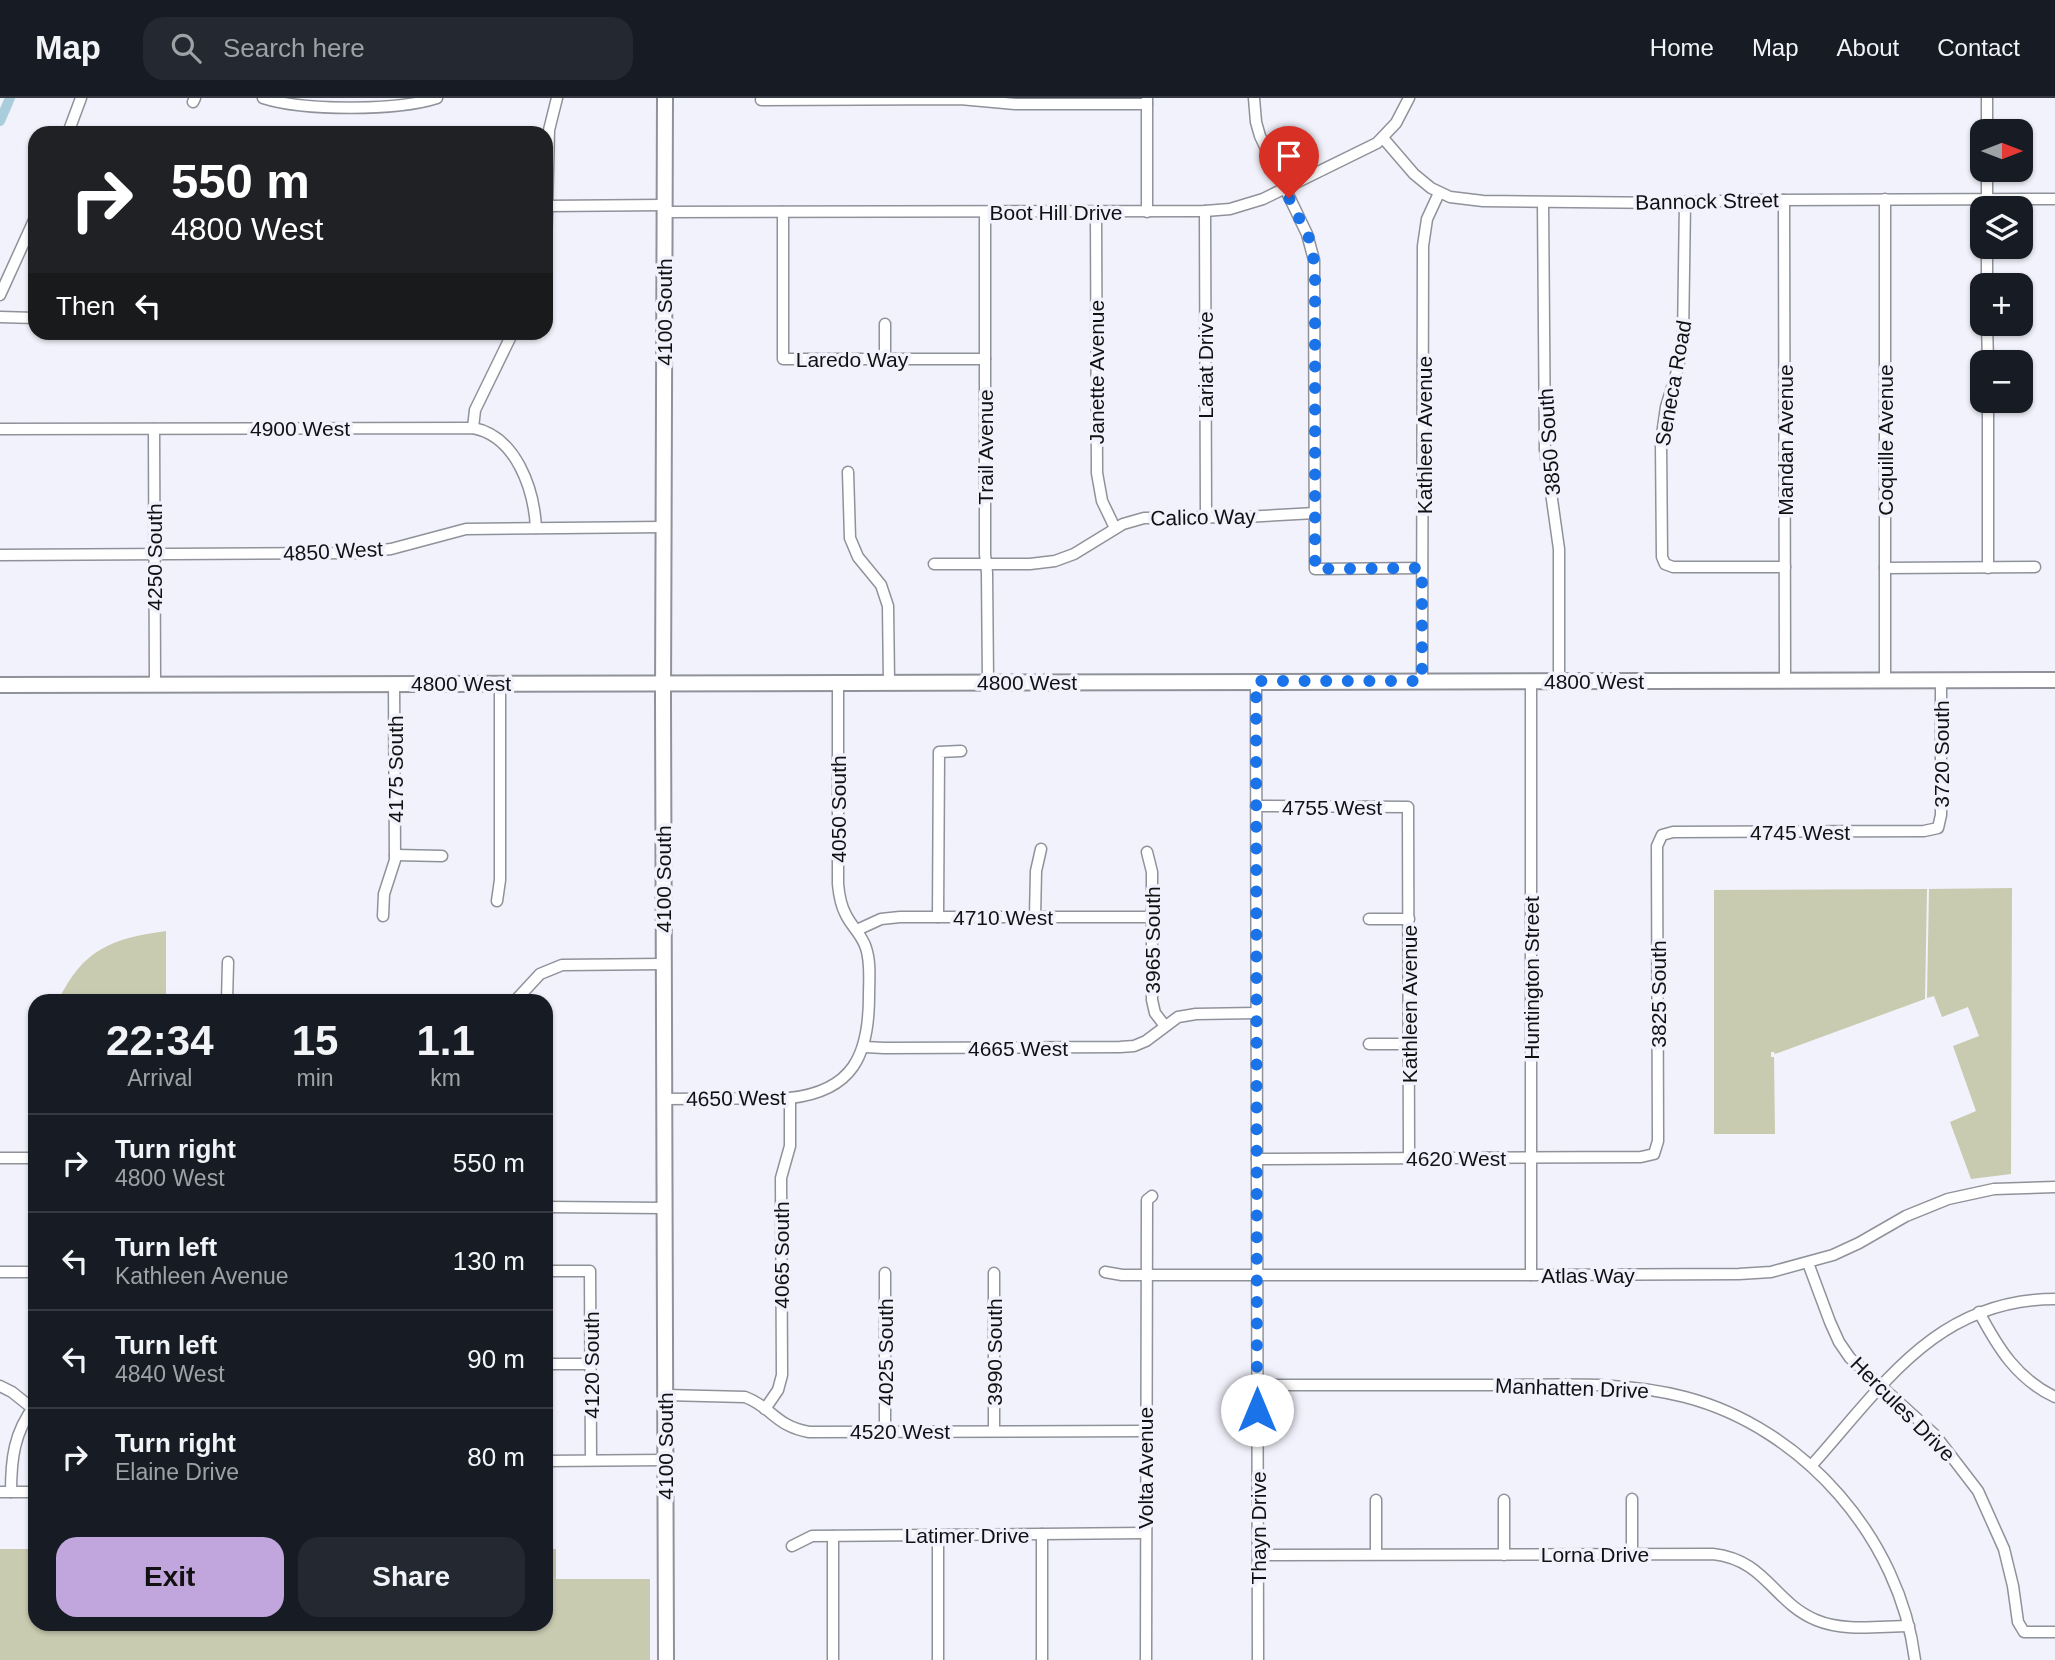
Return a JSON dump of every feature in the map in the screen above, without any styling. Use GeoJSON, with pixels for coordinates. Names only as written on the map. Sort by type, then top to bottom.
{"type":"FeatureCollection","features":[{"type":"Feature","properties":{"kind":"main road","name":"4100 South"},"geometry":{"type":"LineString","coordinates":[[665,98],[663,683],[666,1660]]}},
{"type":"Feature","properties":{"kind":"main road","name":"4800 West"},"geometry":{"type":"LineString","coordinates":[[0,685],[2055,680]]}},
{"type":"Feature","properties":{"kind":"street"},"geometry":{"type":"LineString","coordinates":[[71,126],[81,98]]}},
{"type":"Feature","properties":{"kind":"street"},"geometry":{"type":"LineString","coordinates":[[263,98],[304,102],[407,102],[437,98]]}},
{"type":"Feature","properties":{"kind":"street"},"geometry":{"type":"LineString","coordinates":[[549,126],[556,98]]}},
{"type":"Feature","properties":{"kind":"street"},"geometry":{"type":"LineString","coordinates":[[1254,98],[1259,136],[1310,240],[1314,260],[1315,569],[1422,568]]}},
{"type":"Feature","properties":{"kind":"street","name":"Boot Hill Drive"},"geometry":{"type":"LineString","coordinates":[[553,206],[783,212],[1147,212],[1242,207],[1285,189],[1383,138],[1401,115],[1409,98]]}},
{"type":"Feature","properties":{"kind":"street"},"geometry":{"type":"LineString","coordinates":[[1987,98],[1987,119]]}},
{"type":"Feature","properties":{"kind":"street"},"geometry":{"type":"LineString","coordinates":[[761,100],[960,99],[1015,104],[1147,101],[1147,212]]}},
{"type":"Feature","properties":{"kind":"street","name":"Bannock Street"},"geometry":{"type":"LineString","coordinates":[[1383,138],[1414,174],[1439,193],[1470,200],[1543,203],[1885,199],[1970,203]]}},
{"type":"Feature","properties":{"kind":"street","name":"Kathleen Avenue"},"geometry":{"type":"LineString","coordinates":[[1422,681],[1424,237],[1430,211],[1439,193]]}},
{"type":"Feature","properties":{"kind":"street","name":"Coquille Avenue"},"geometry":{"type":"LineString","coordinates":[[1885,199],[1885,680]]}},
{"type":"Feature","properties":{"kind":"street","name":"Bannock Street"},"geometry":{"type":"LineString","coordinates":[[2033,201],[2055,199]]}},
{"type":"Feature","properties":{"kind":"street","name":"Mandan Avenue"},"geometry":{"type":"LineString","coordinates":[[1784,200],[1785,680]]}},
{"type":"Feature","properties":{"kind":"street","name":"Seneca Road"},"geometry":{"type":"LineString","coordinates":[[1685,202],[1684,338],[1666,407],[1661,442],[1661,549],[1665,564],[1684,568],[1785,567]]}},
{"type":"Feature","properties":{"kind":"street","name":"3850 South"},"geometry":{"type":"LineString","coordinates":[[1543,203],[1545,450],[1559,549],[1559,681]]}},
{"type":"Feature","properties":{"kind":"street","name":"Lariat Drive"},"geometry":{"type":"LineString","coordinates":[[1205,211],[1206,517]]}},
{"type":"Feature","properties":{"kind":"street","name":"Laredo Way"},"geometry":{"type":"LineString","coordinates":[[783,212],[783,359],[985,359]]}},
{"type":"Feature","properties":{"kind":"street","name":"Trail Avenue"},"geometry":{"type":"LineString","coordinates":[[985,212],[988,682]]}},
{"type":"Feature","properties":{"kind":"street","name":"Janette Avenue"},"geometry":{"type":"LineString","coordinates":[[1096,212],[1097,473],[1102,501],[1115,528]]}},
{"type":"Feature","properties":{"kind":"street"},"geometry":{"type":"LineString","coordinates":[[0,295],[28,233]]}},
{"type":"Feature","properties":{"kind":"street"},"geometry":{"type":"LineString","coordinates":[[0,317],[28,318]]}},
{"type":"Feature","properties":{"kind":"street"},"geometry":{"type":"LineString","coordinates":[[885,324],[885,359]]}},
{"type":"Feature","properties":{"kind":"street"},"geometry":{"type":"LineString","coordinates":[[473,428],[475,410],[509,340]]}},
{"type":"Feature","properties":{"kind":"street"},"geometry":{"type":"LineString","coordinates":[[1987,413],[1988,568]]}},
{"type":"Feature","properties":{"kind":"street","name":"4900 West"},"geometry":{"type":"LineString","coordinates":[[0,429],[473,428],[496,437],[513,453],[532,502],[536,528]]}},
{"type":"Feature","properties":{"kind":"street","name":"4250 South"},"geometry":{"type":"LineString","coordinates":[[154,429],[155,684]]}},
{"type":"Feature","properties":{"kind":"street"},"geometry":{"type":"LineString","coordinates":[[848,472],[850,538],[858,557],[881,585],[888,606],[889,682]]}},
{"type":"Feature","properties":{"kind":"street","name":"Calico Way"},"geometry":{"type":"LineString","coordinates":[[934,565],[1039,564],[1061,559],[1115,528],[1144,518],[1315,513]]}},
{"type":"Feature","properties":{"kind":"street","name":"4850 West"},"geometry":{"type":"LineString","coordinates":[[0,555],[364,553],[391,549],[466,529],[664,527]]}},
{"type":"Feature","properties":{"kind":"street"},"geometry":{"type":"LineString","coordinates":[[1885,568],[2035,567]]}},
{"type":"Feature","properties":{"kind":"street","name":"3720 South"},"geometry":{"type":"LineString","coordinates":[[1938,828],[1941,816],[1941,680]]}},
{"type":"Feature","properties":{"kind":"street","name":"Thayn Drive"},"geometry":{"type":"LineString","coordinates":[[1256,681],[1258,1660]]}},
{"type":"Feature","properties":{"kind":"street","name":"Huntington Street"},"geometry":{"type":"LineString","coordinates":[[1531,681],[1531,1275]]}},
{"type":"Feature","properties":{"kind":"street","name":"4050 South"},"geometry":{"type":"LineString","coordinates":[[838,682],[838,884],[843,910],[864,942],[869,962],[869,1017],[864,1046]]}},
{"type":"Feature","properties":{"kind":"street","name":"4175 South"},"geometry":{"type":"LineString","coordinates":[[383,916],[384,894],[395,855],[394,683]]}},
{"type":"Feature","properties":{"kind":"street"},"geometry":{"type":"LineString","coordinates":[[497,901],[500,880],[500,683]]}},
{"type":"Feature","properties":{"kind":"street"},"geometry":{"type":"LineString","coordinates":[[938,917],[939,751],[961,751]]}},
{"type":"Feature","properties":{"kind":"street","name":"4755 West"},"geometry":{"type":"LineString","coordinates":[[1256,806],[1408,807]]}},
{"type":"Feature","properties":{"kind":"street","name":"Kathleen Avenue"},"geometry":{"type":"LineString","coordinates":[[1408,807],[1409,1158]]}},
{"type":"Feature","properties":{"kind":"street","name":"4745 West"},"geometry":{"type":"LineString","coordinates":[[1662,835],[1673,832],[1924,831],[1938,828]]}},
{"type":"Feature","properties":{"kind":"street","name":"3825 South"},"geometry":{"type":"LineString","coordinates":[[1654,1154],[1658,1141],[1657,846],[1662,835]]}},
{"type":"Feature","properties":{"kind":"street"},"geometry":{"type":"LineString","coordinates":[[1035,916],[1036,867],[1041,849]]}},
{"type":"Feature","properties":{"kind":"street","name":"3965 South"},"geometry":{"type":"LineString","coordinates":[[1147,852],[1152,872],[1153,1005],[1165,1026]]}},
{"type":"Feature","properties":{"kind":"street"},"geometry":{"type":"LineString","coordinates":[[395,855],[442,856]]}},
{"type":"Feature","properties":{"kind":"street","name":"4710 West"},"geometry":{"type":"LineString","coordinates":[[857,930],[881,919],[1153,917]]}},
{"type":"Feature","properties":{"kind":"street"},"geometry":{"type":"LineString","coordinates":[[1369,919],[1409,919]]}},
{"type":"Feature","properties":{"kind":"street"},"geometry":{"type":"LineString","coordinates":[[228,962],[228,994]]}},
{"type":"Feature","properties":{"kind":"street"},"geometry":{"type":"LineString","coordinates":[[521,994],[540,974],[562,965],[664,964]]}},
{"type":"Feature","properties":{"kind":"street","name":"4665 West"},"geometry":{"type":"LineString","coordinates":[[864,1046],[1134,1046],[1146,1041],[1178,1017],[1256,1013]]}},
{"type":"Feature","properties":{"kind":"street"},"geometry":{"type":"LineString","coordinates":[[1369,1044],[1409,1044]]}},
{"type":"Feature","properties":{"kind":"street","name":"4650 West"},"geometry":{"type":"LineString","coordinates":[[664,1099],[790,1098],[820,1093],[839,1081],[857,1060],[864,1046]]}},
{"type":"Feature","properties":{"kind":"street","name":"4065 South"},"geometry":{"type":"LineString","coordinates":[[765,1409],[779,1390],[782,1376],[781,1178],[790,1146],[790,1098]]}},
{"type":"Feature","properties":{"kind":"street","name":"4620 West"},"geometry":{"type":"LineString","coordinates":[[1257,1159],[1641,1157],[1654,1154]]}},
{"type":"Feature","properties":{"kind":"street"},"geometry":{"type":"LineString","coordinates":[[0,1158],[28,1158]]}},
{"type":"Feature","properties":{"kind":"street","name":"Atlas Way"},"geometry":{"type":"LineString","coordinates":[[1105,1272],[1122,1275],[1531,1275],[1771,1272],[1808,1263],[1859,1244],[1906,1216],[1948,1199],[1994,1189],[2055,1187]]}},
{"type":"Feature","properties":{"kind":"street","name":"Volta Avenue"},"geometry":{"type":"LineString","coordinates":[[1146,1660],[1147,1200],[1152,1196]]}},
{"type":"Feature","properties":{"kind":"street"},"geometry":{"type":"LineString","coordinates":[[553,1207],[664,1208]]}},
{"type":"Feature","properties":{"kind":"street","name":"Hercules Drive"},"geometry":{"type":"LineString","coordinates":[[1808,1263],[1822,1304],[1839,1342],[1850,1358],[1935,1435],[1978,1491],[2004,1549],[2018,1622],[2024,1632],[2055,1632]]}},
{"type":"Feature","properties":{"kind":"street","name":"4120 South"},"geometry":{"type":"LineString","coordinates":[[553,1271],[590,1271],[591,1460]]}},
{"type":"Feature","properties":{"kind":"street"},"geometry":{"type":"LineString","coordinates":[[0,1272],[28,1272]]}},
{"type":"Feature","properties":{"kind":"street","name":"4025 South"},"geometry":{"type":"LineString","coordinates":[[885,1273],[885,1432]]}},
{"type":"Feature","properties":{"kind":"street","name":"3990 South"},"geometry":{"type":"LineString","coordinates":[[994,1273],[994,1431]]}},
{"type":"Feature","properties":{"kind":"street"},"geometry":{"type":"LineString","coordinates":[[1811,1466],[1923,1344],[1950,1325],[1979,1312],[2017,1302],[2055,1299]]}},
{"type":"Feature","properties":{"kind":"street"},"geometry":{"type":"LineString","coordinates":[[1979,1312],[2012,1366],[2036,1386],[2055,1396]]}},
{"type":"Feature","properties":{"kind":"street"},"geometry":{"type":"LineString","coordinates":[[553,1364],[591,1364]]}},
{"type":"Feature","properties":{"kind":"street","name":"Manhatten Drive"},"geometry":{"type":"LineString","coordinates":[[1257,1385],[1623,1385],[1688,1398],[1719,1409],[1752,1424],[1772,1437],[1811,1466],[1846,1501],[1872,1538],[1902,1598],[1915,1660]]}},
{"type":"Feature","properties":{"kind":"street"},"geometry":{"type":"LineString","coordinates":[[0,1386],[28,1402]]}},
{"type":"Feature","properties":{"kind":"street","name":"4520 West"},"geometry":{"type":"LineString","coordinates":[[665,1395],[739,1395],[750,1399],[783,1424],[802,1430],[1145,1431]]}},
{"type":"Feature","properties":{"kind":"street"},"geometry":{"type":"LineString","coordinates":[[28,1415],[15,1442],[5,1492],[28,1492]]}},
{"type":"Feature","properties":{"kind":"street"},"geometry":{"type":"LineString","coordinates":[[553,1461],[665,1460]]}},
{"type":"Feature","properties":{"kind":"street"},"geometry":{"type":"LineString","coordinates":[[1632,1499],[1632,1554]]}},
{"type":"Feature","properties":{"kind":"street"},"geometry":{"type":"LineString","coordinates":[[1376,1500],[1376,1554]]}},
{"type":"Feature","properties":{"kind":"street"},"geometry":{"type":"LineString","coordinates":[[1504,1500],[1504,1555]]}},
{"type":"Feature","properties":{"kind":"street","name":"Latimer Drive"},"geometry":{"type":"LineString","coordinates":[[792,1546],[808,1537],[832,1536],[1145,1533]]}},
{"type":"Feature","properties":{"kind":"street"},"geometry":{"type":"LineString","coordinates":[[1042,1534],[1042,1660]]}},
{"type":"Feature","properties":{"kind":"street"},"geometry":{"type":"LineString","coordinates":[[938,1535],[938,1660]]}},
{"type":"Feature","properties":{"kind":"street"},"geometry":{"type":"LineString","coordinates":[[832,1536],[833,1660]]}},
{"type":"Feature","properties":{"kind":"street","name":"Lorna Drive"},"geometry":{"type":"LineString","coordinates":[[1258,1555],[1725,1556],[1750,1565],[1793,1607],[1818,1621],[1842,1626],[1909,1626]]}},
{"type":"Feature","properties":{"kind":"green space"},"geometry":{"type":"Polygon","coordinates":[[[2012,888],[2011,1174],[1971,1179],[1950,1122],[1976,1111],[1953,1046],[1979,1036],[1968,1007],[1942,1017],[1934,996],[1927,998],[1929,889],[2012,888]]]}},
{"type":"Feature","properties":{"kind":"green space"},"geometry":{"type":"Polygon","coordinates":[[[1927,889],[1925,999],[1775,1054],[1771,1052],[1771,1057],[1774,1057],[1775,1134],[1714,1134],[1714,890],[1927,889]]]}},
{"type":"Feature","properties":{"kind":"green space"},"geometry":{"type":"Polygon","coordinates":[[[166,931],[166,994],[62,994],[88,958],[114,943],[166,931]]]}},
{"type":"Feature","properties":{"kind":"green space"},"geometry":{"type":"Polygon","coordinates":[[[0,1549],[28,1549],[28,1631],[553,1631],[553,1549],[556,1549],[556,1579],[650,1579],[650,1660],[0,1660],[0,1549]]]}},
{"type":"Feature","properties":{"kind":"waterway"},"geometry":{"type":"LineString","coordinates":[[0,121],[10,98]]}},
{"type":"Feature","properties":{"kind":"route"},"geometry":{"type":"LineString","coordinates":[[1257,1410],[1256,681],[1422,681],[1422,568],[1315,569],[1315,267],[1310,240],[1289,198]]}}]}
